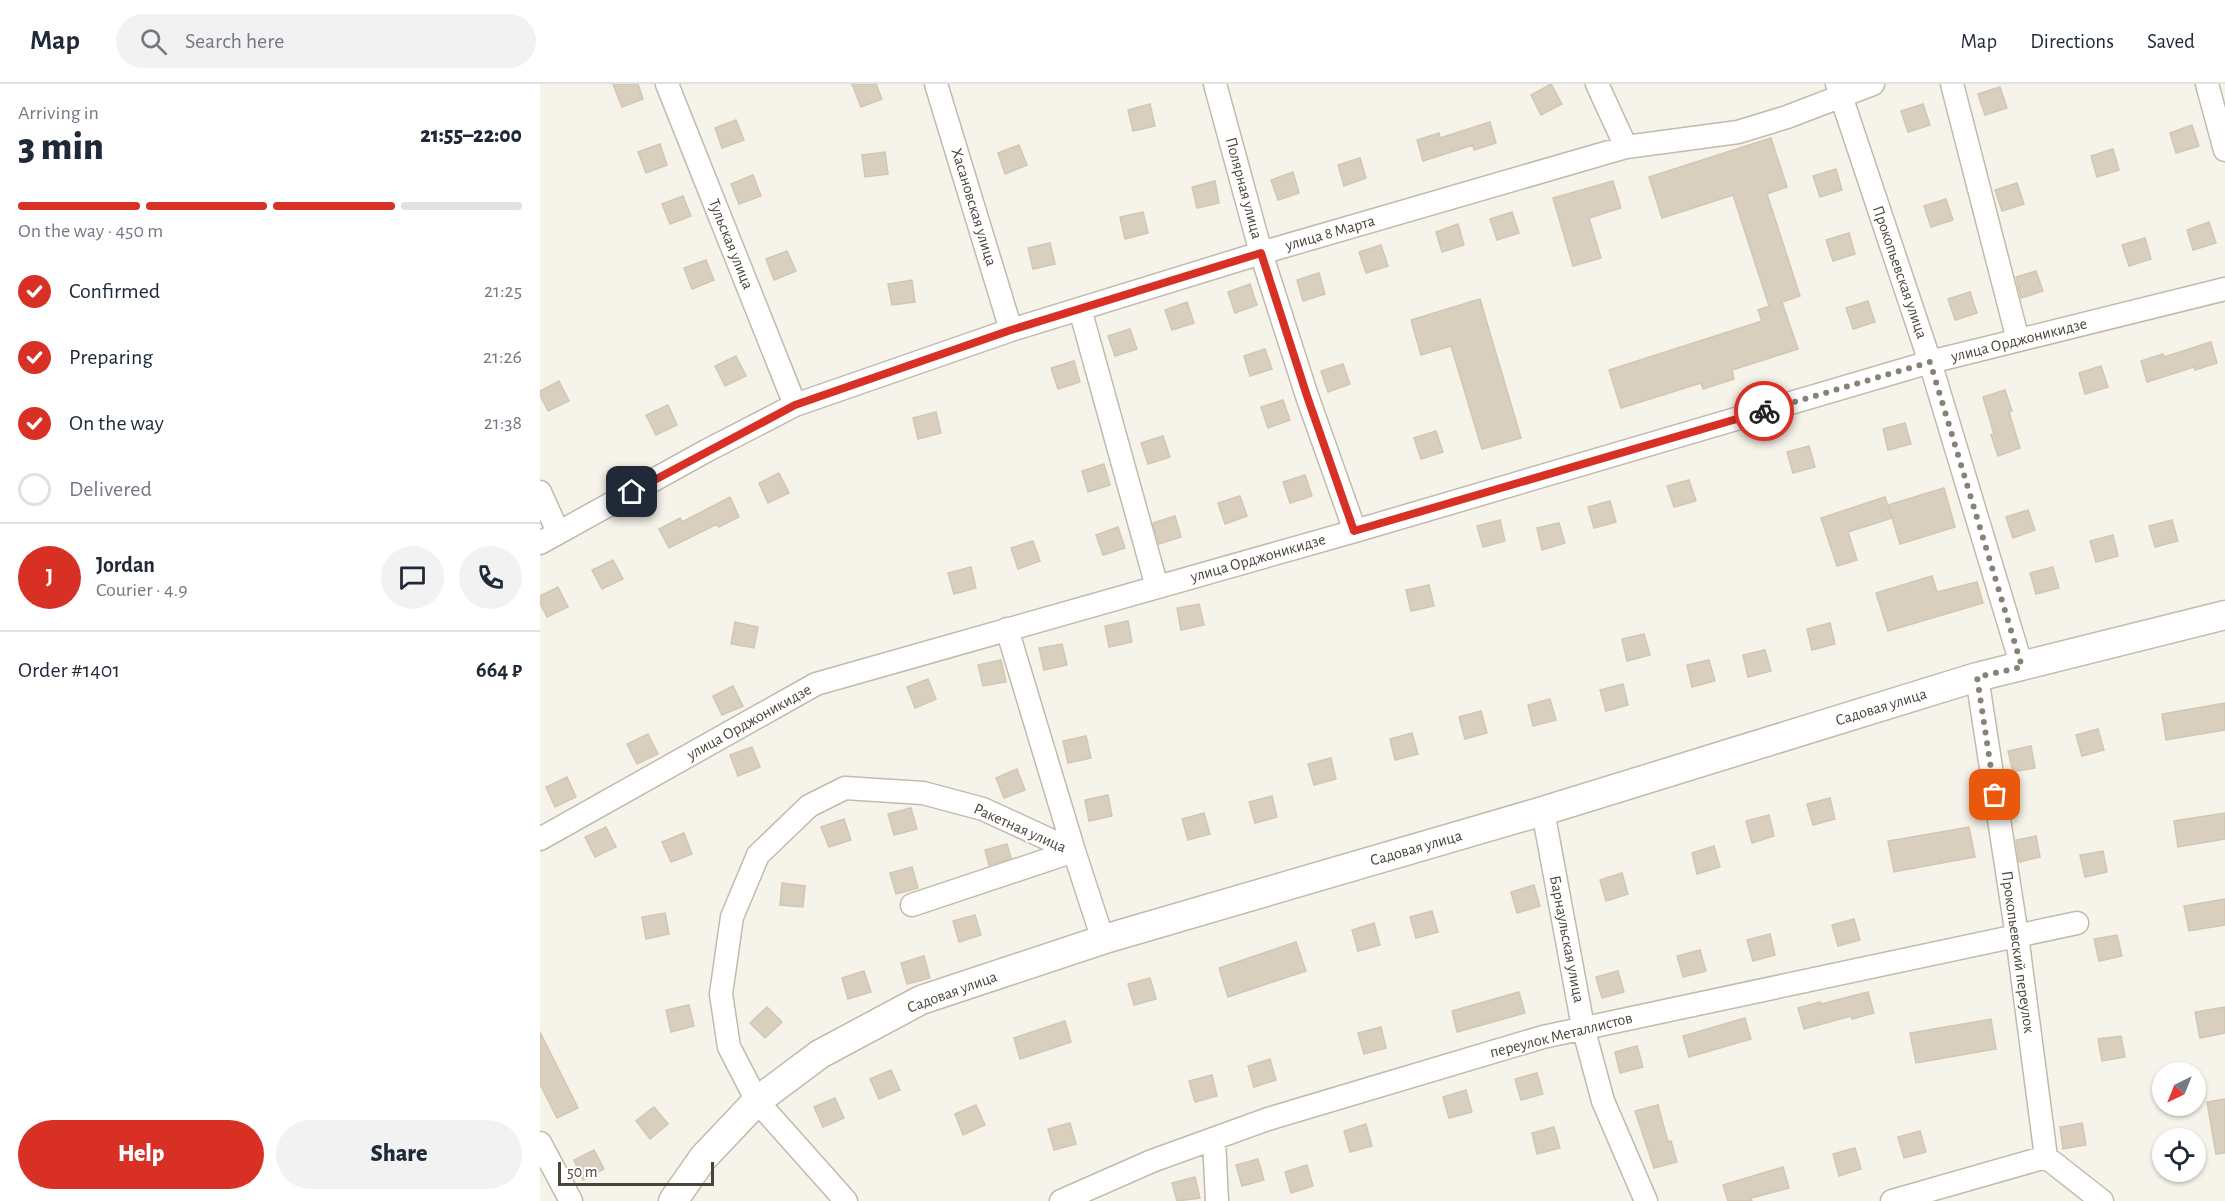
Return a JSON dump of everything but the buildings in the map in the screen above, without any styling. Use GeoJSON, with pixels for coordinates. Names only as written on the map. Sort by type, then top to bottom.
{"type":"FeatureCollection","features":[{"type":"Feature","properties":{"kind":"street","name":"Тульская улица"},"geometry":{"type":"LineString","coordinates":[[667,84],[795,405]]}},
{"type":"Feature","properties":{"kind":"street","name":"Хасановская улица"},"geometry":{"type":"LineString","coordinates":[[936,84],[1011,330]]}},
{"type":"Feature","properties":{"kind":"street","name":"Полярная улица"},"geometry":{"type":"LineString","coordinates":[[1215,84],[1261,253],[1354,531]]}},
{"type":"Feature","properties":{"kind":"street"},"geometry":{"type":"LineString","coordinates":[[1597,84],[1626,147]]}},
{"type":"Feature","properties":{"kind":"street","name":"улица 8 Марта"},"geometry":{"type":"LineString","coordinates":[[549,537],[795,405],[1011,330],[1261,253],[1626,147],[1738,132],[1787,117],[1839,90],[1873,84]]}},
{"type":"Feature","properties":{"kind":"street"},"geometry":{"type":"LineString","coordinates":[[1952,84],[2018,340]]}},
{"type":"Feature","properties":{"kind":"street"},"geometry":{"type":"LineString","coordinates":[[2207,84],[2225,150]]}},
{"type":"Feature","properties":{"kind":"street","name":"Прокопьевская улица"},"geometry":{"type":"LineString","coordinates":[[1839,90],[1930,362],[2022,667]]}},
{"type":"Feature","properties":{"kind":"street","name":"улица Орджоникидзе"},"geometry":{"type":"LineString","coordinates":[[540,839],[816,684],[1354,531],[1930,362],[2225,289]]}},
{"type":"Feature","properties":{"kind":"street"},"geometry":{"type":"LineString","coordinates":[[1080,309],[1157,587]]}},
{"type":"Feature","properties":{"kind":"street"},"geometry":{"type":"LineString","coordinates":[[540,492],[549,537]]}},
{"type":"Feature","properties":{"kind":"street","name":"Садовая улица"},"geometry":{"type":"LineString","coordinates":[[673,1201],[704,1158],[757,1101],[820,1054],[921,1000],[1102,940],[1543,811],[1977,677],[2225,615]]}},
{"type":"Feature","properties":{"kind":"street"},"geometry":{"type":"LineString","coordinates":[[1007,629],[1102,940]]}},
{"type":"Feature","properties":{"kind":"street","name":"Прокопьевский переулок"},"geometry":{"type":"LineString","coordinates":[[1977,677],[2017,936],[2046,1157]]}},
{"type":"Feature","properties":{"kind":"street","name":"Ракетная улица"},"geometry":{"type":"LineString","coordinates":[[757,1101],[729,1047],[721,994],[732,917],[758,855],[809,806],[844,788],[923,793],[983,809],[1074,851]]}},
{"type":"Feature","properties":{"kind":"street","name":"Барнаульская улица"},"geometry":{"type":"LineString","coordinates":[[1543,811],[1583,1027],[1603,1101],[1646,1201]]}},
{"type":"Feature","properties":{"kind":"street","name":"Ракетная улица"},"geometry":{"type":"LineString","coordinates":[[912,905],[1074,851]]}},
{"type":"Feature","properties":{"kind":"street","name":"переулок Металлистов"},"geometry":{"type":"LineString","coordinates":[[1061,1201],[1152,1161],[1268,1119],[1543,1036],[2077,923]]}},
{"type":"Feature","properties":{"kind":"street"},"geometry":{"type":"LineString","coordinates":[[757,1101],[846,1201]]}},
{"type":"Feature","properties":{"kind":"street"},"geometry":{"type":"LineString","coordinates":[[1214,1139],[1217,1201]]}},
{"type":"Feature","properties":{"kind":"street"},"geometry":{"type":"LineString","coordinates":[[540,1143],[572,1201]]}},
{"type":"Feature","properties":{"kind":"street"},"geometry":{"type":"LineString","coordinates":[[1892,1201],[2046,1157],[2102,1201]]}},
{"type":"Feature","properties":{"kind":"way so far"},"geometry":{"type":"LineString","coordinates":[[1764,411],[1930,362],[2022,667],[1977,677],[1995,795]]}},
{"type":"Feature","properties":{"kind":"route"},"geometry":{"type":"LineString","coordinates":[[632,492],[795,405],[1011,330],[1261,253],[1354,531],[1764,411]]}}]}
